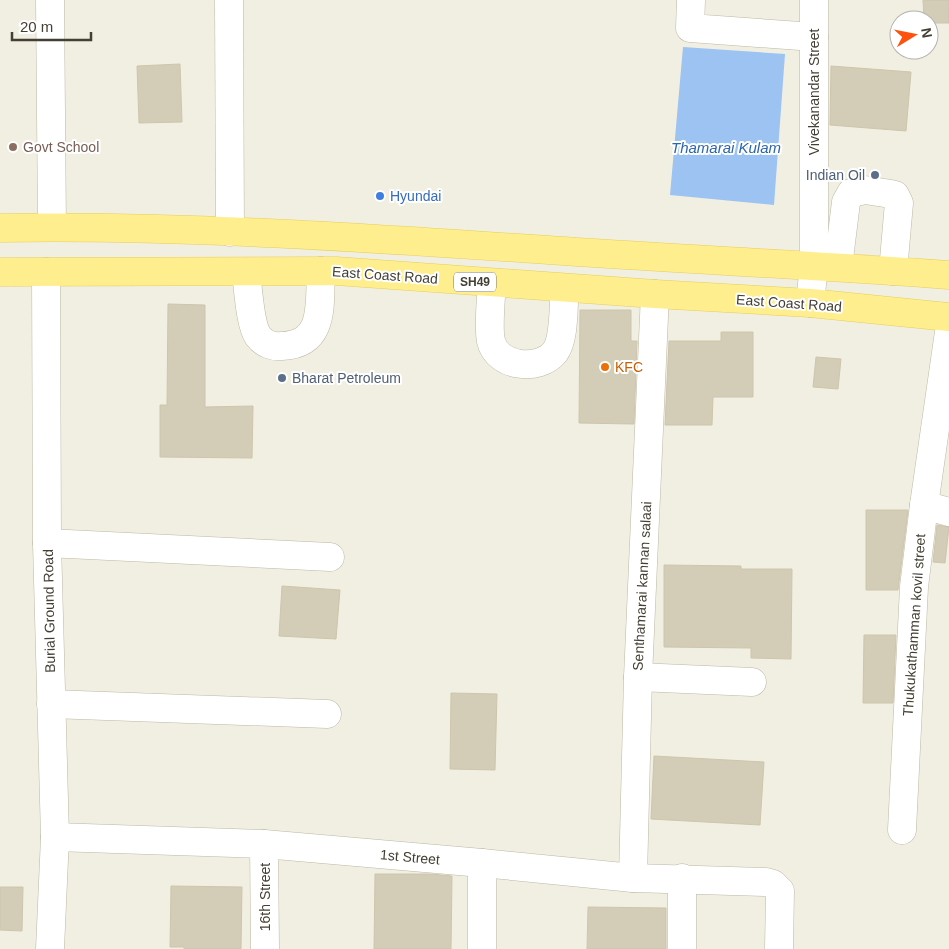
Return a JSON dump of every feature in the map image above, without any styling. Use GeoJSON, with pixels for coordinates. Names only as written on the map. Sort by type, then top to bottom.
{"type":"FeatureCollection","features":[{"type":"Feature","properties":{"kind":"main road"},"geometry":{"type":"LineString","coordinates":[[0,228],[52,227],[230,232],[406,240],[826,266],[949,276]]}},
{"type":"Feature","properties":{"kind":"main road","name":"East Coast Road"},"geometry":{"type":"LineString","coordinates":[[0,272],[321,271],[810,303],[949,317]]}},
{"type":"Feature","properties":{"kind":"street"},"geometry":{"type":"LineString","coordinates":[[50,0],[52,227]]}},
{"type":"Feature","properties":{"kind":"street"},"geometry":{"type":"LineString","coordinates":[[228,0],[230,232]]}},
{"type":"Feature","properties":{"kind":"street"},"geometry":{"type":"LineString","coordinates":[[691,0],[690,28],[814,37]]}},
{"type":"Feature","properties":{"kind":"street","name":"Vivekanandar Street"},"geometry":{"type":"LineString","coordinates":[[810,303],[826,266],[814,37],[814,0]]}},
{"type":"Feature","properties":{"kind":"street"},"geometry":{"type":"LineString","coordinates":[[826,266],[846,202],[851,193],[865,190],[895,195],[899,203],[893,271]]}},
{"type":"Feature","properties":{"kind":"street"},"geometry":{"type":"LineString","coordinates":[[246,272],[254,324],[258,336],[266,344],[291,346],[304,340],[313,332],[318,320],[321,271]]}},
{"type":"Feature","properties":{"kind":"street","name":"Burial Ground Road"},"geometry":{"type":"LineString","coordinates":[[46,272],[48,543],[55,837],[50,949]]}},
{"type":"Feature","properties":{"kind":"street"},"geometry":{"type":"LineString","coordinates":[[492,283],[490,340],[494,351],[513,363],[529,364],[544,361],[555,352],[560,340],[564,288]]}},
{"type":"Feature","properties":{"kind":"street","name":"Senthamarai kannan salaai"},"geometry":{"type":"LineString","coordinates":[[633,878],[638,677],[655,294]]}},
{"type":"Feature","properties":{"kind":"street","name":"Thukukathamman kovil street"},"geometry":{"type":"LineString","coordinates":[[902,830],[914,587],[936,508],[949,332]]}},
{"type":"Feature","properties":{"kind":"street"},"geometry":{"type":"LineString","coordinates":[[48,543],[330,557]]}},
{"type":"Feature","properties":{"kind":"street"},"geometry":{"type":"LineString","coordinates":[[638,677],[752,682]]}},
{"type":"Feature","properties":{"kind":"street"},"geometry":{"type":"LineString","coordinates":[[51,704],[327,714]]}},
{"type":"Feature","properties":{"kind":"street","name":"1st Street"},"geometry":{"type":"LineString","coordinates":[[55,837],[264,844],[633,878],[766,882],[772,884],[780,891],[779,949]]}},
{"type":"Feature","properties":{"kind":"street","name":"16th Street"},"geometry":{"type":"LineString","coordinates":[[264,844],[265,949]]}},
{"type":"Feature","properties":{"kind":"street"},"geometry":{"type":"LineString","coordinates":[[482,863],[482,949]]}},
{"type":"Feature","properties":{"kind":"street"},"geometry":{"type":"LineString","coordinates":[[682,878],[682,949]]}},
{"type":"Feature","properties":{"kind":"water","name":"Thamarai Kulam"},"geometry":{"type":"Polygon","coordinates":[[[683,47],[785,54],[774,205],[670,195],[683,47]]]}},
{"type":"Feature","properties":{"kind":"building"},"geometry":{"type":"Polygon","coordinates":[[[923,0],[949,0],[949,23],[939,23],[939,10],[924,10],[923,0]]]}},
{"type":"Feature","properties":{"kind":"building"},"geometry":{"type":"Polygon","coordinates":[[[180,64],[182,122],[139,123],[137,66],[180,64]]]}},
{"type":"Feature","properties":{"kind":"building"},"geometry":{"type":"Polygon","coordinates":[[[831,66],[911,72],[906,131],[830,125],[831,66]]]}},
{"type":"Feature","properties":{"kind":"building"},"geometry":{"type":"Polygon","coordinates":[[[168,304],[205,305],[205,407],[253,406],[252,458],[160,457],[160,405],[167,405],[168,304]]]}},
{"type":"Feature","properties":{"kind":"building","name":"KFC"},"geometry":{"type":"Polygon","coordinates":[[[580,310],[631,310],[631,341],[637,341],[634,424],[579,423],[580,310]]]}},
{"type":"Feature","properties":{"kind":"building"},"geometry":{"type":"Polygon","coordinates":[[[721,332],[753,332],[753,397],[713,397],[712,425],[665,425],[669,341],[721,341],[721,332]]]}},
{"type":"Feature","properties":{"kind":"building"},"geometry":{"type":"Polygon","coordinates":[[[816,357],[841,359],[838,389],[813,387],[816,357]]]}},
{"type":"Feature","properties":{"kind":"building"},"geometry":{"type":"Polygon","coordinates":[[[866,510],[908,510],[898,590],[866,590],[866,510]]]}},
{"type":"Feature","properties":{"kind":"building"},"geometry":{"type":"Polygon","coordinates":[[[937,525],[949,527],[945,563],[933,562],[937,525]]]}},
{"type":"Feature","properties":{"kind":"building"},"geometry":{"type":"Polygon","coordinates":[[[664,565],[741,566],[741,569],[792,569],[791,659],[751,658],[751,648],[664,647],[664,565]]]}},
{"type":"Feature","properties":{"kind":"building"},"geometry":{"type":"Polygon","coordinates":[[[282,586],[340,590],[336,639],[279,636],[282,586]]]}},
{"type":"Feature","properties":{"kind":"building"},"geometry":{"type":"Polygon","coordinates":[[[864,635],[896,635],[893,703],[863,703],[864,635]]]}},
{"type":"Feature","properties":{"kind":"building"},"geometry":{"type":"Polygon","coordinates":[[[451,693],[497,694],[495,770],[450,769],[451,693]]]}},
{"type":"Feature","properties":{"kind":"building"},"geometry":{"type":"Polygon","coordinates":[[[654,756],[764,762],[760,825],[651,819],[654,756]]]}},
{"type":"Feature","properties":{"kind":"building"},"geometry":{"type":"Polygon","coordinates":[[[375,874],[452,876],[451,949],[374,949],[375,874]]]}},
{"type":"Feature","properties":{"kind":"building"},"geometry":{"type":"Polygon","coordinates":[[[171,886],[242,887],[241,949],[184,949],[184,947],[170,947],[171,886]]]}},
{"type":"Feature","properties":{"kind":"building"},"geometry":{"type":"Polygon","coordinates":[[[0,887],[23,887],[22,931],[0,930],[0,887]]]}},
{"type":"Feature","properties":{"kind":"building"},"geometry":{"type":"Polygon","coordinates":[[[588,907],[666,908],[666,949],[587,949],[588,907]]]}},
{"type":"Feature","properties":{"kind":"place","name":"Govt School"},"geometry":{"type":"Point","coordinates":[13,147]}},
{"type":"Feature","properties":{"kind":"place","name":"Indian Oil"},"geometry":{"type":"Point","coordinates":[875,175]}},
{"type":"Feature","properties":{"kind":"place","name":"Hyundai"},"geometry":{"type":"Point","coordinates":[380,196]}},
{"type":"Feature","properties":{"kind":"place","name":"KFC"},"geometry":{"type":"Point","coordinates":[605,367]}},
{"type":"Feature","properties":{"kind":"place","name":"Bharat Petroleum"},"geometry":{"type":"Point","coordinates":[282,378]}}]}
